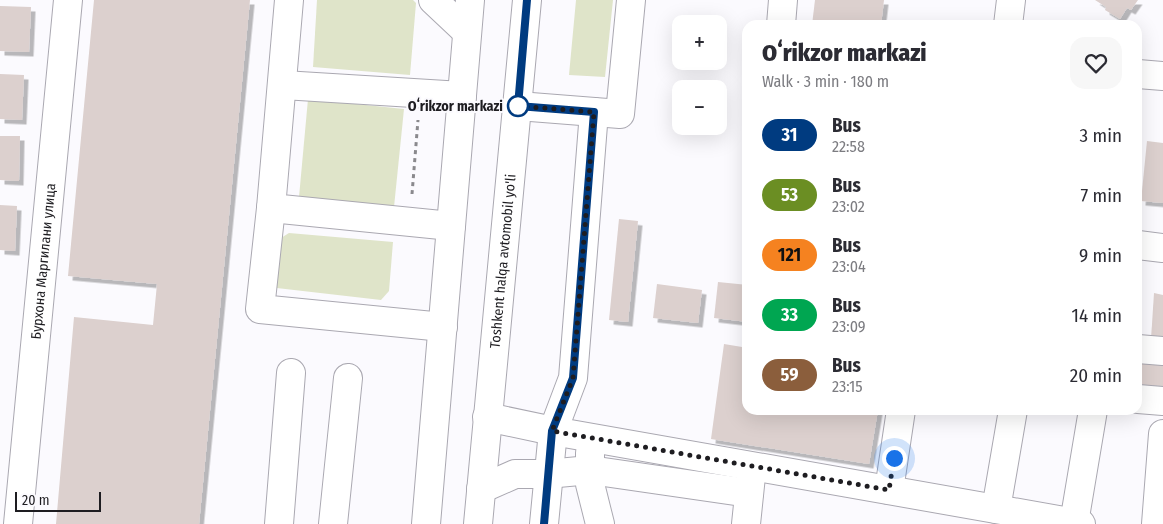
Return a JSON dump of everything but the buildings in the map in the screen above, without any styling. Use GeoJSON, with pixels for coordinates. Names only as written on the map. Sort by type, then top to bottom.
{"type":"FeatureCollection","features":[{"type":"Feature","properties":{"kind":"main road","name":"Бурхона Маргилани улица"},"geometry":{"type":"LineString","coordinates":[[18,524],[68,0]]}},
{"type":"Feature","properties":{"kind":"main road"},"geometry":{"type":"LineString","coordinates":[[289,0],[283,85],[260,309],[443,327]]}},
{"type":"Feature","properties":{"kind":"main road"},"geometry":{"type":"LineString","coordinates":[[433,0],[467,32]]}},
{"type":"Feature","properties":{"kind":"main road"},"geometry":{"type":"LineString","coordinates":[[426,524],[470,0]]}},
{"type":"Feature","properties":{"kind":"main road","name":"Toshkent halqa avtomobil yo'li"},"geometry":{"type":"LineString","coordinates":[[478,524],[527,0]]}},
{"type":"Feature","properties":{"kind":"main road"},"geometry":{"type":"LineString","coordinates":[[518,106],[620,114],[631,0]]}},
{"type":"Feature","properties":{"kind":"main road"},"geometry":{"type":"LineString","coordinates":[[781,20],[783,0]]}},
{"type":"Feature","properties":{"kind":"main road"},"geometry":{"type":"LineString","coordinates":[[1009,20],[1011,0]]}},
{"type":"Feature","properties":{"kind":"main road"},"geometry":{"type":"LineString","coordinates":[[1142,74],[1163,76]]}},
{"type":"Feature","properties":{"kind":"main road"},"geometry":{"type":"LineString","coordinates":[[283,85],[462,96]]}},
{"type":"Feature","properties":{"kind":"main road"},"geometry":{"type":"LineString","coordinates":[[544,524],[552,431],[573,378],[594,112]]}},
{"type":"Feature","properties":{"kind":"main road"},"geometry":{"type":"LineString","coordinates":[[271,208],[451,226]]}},
{"type":"Feature","properties":{"kind":"main road"},"geometry":{"type":"LineString","coordinates":[[1142,245],[1163,248]]}},
{"type":"Feature","properties":{"kind":"main road"},"geometry":{"type":"LineString","coordinates":[[1142,348],[1163,351]]}},
{"type":"Feature","properties":{"kind":"main road"},"geometry":{"type":"LineString","coordinates":[[279,524],[291,373]]}},
{"type":"Feature","properties":{"kind":"main road"},"geometry":{"type":"LineString","coordinates":[[333,524],[348,378]]}},
{"type":"Feature","properties":{"kind":"main road"},"geometry":{"type":"LineString","coordinates":[[1142,399],[1163,401]]}},
{"type":"Feature","properties":{"kind":"main road"},"geometry":{"type":"LineString","coordinates":[[889,490],[900,415]]}},
{"type":"Feature","properties":{"kind":"main road"},"geometry":{"type":"LineString","coordinates":[[996,509],[1012,415]]}},
{"type":"Feature","properties":{"kind":"main road"},"geometry":{"type":"LineString","coordinates":[[488,417],[552,431],[1078,523],[1092,415]]}},
{"type":"Feature","properties":{"kind":"main road"},"geometry":{"type":"LineString","coordinates":[[1156,524],[1163,434]]}},
{"type":"Feature","properties":{"kind":"main road"},"geometry":{"type":"LineString","coordinates":[[590,437],[590,484],[600,524]]}},
{"type":"Feature","properties":{"kind":"main road"},"geometry":{"type":"LineString","coordinates":[[746,524],[752,465]]}},
{"type":"Feature","properties":{"kind":"main road"},"geometry":{"type":"LineString","coordinates":[[481,489],[515,474],[547,474],[590,470],[749,494]]}},
{"type":"Feature","properties":{"kind":"main road"},"geometry":{"type":"LineString","coordinates":[[547,474],[557,524]]}},
{"type":"Feature","properties":{"kind":"path"},"geometry":{"type":"LineString","coordinates":[[409,222],[421,94]]}},
{"type":"Feature","properties":{"kind":"green space"},"geometry":{"type":"Polygon","coordinates":[[[317,0],[413,0],[416,3],[410,75],[313,67],[317,0]]]}},
{"type":"Feature","properties":{"kind":"green space"},"geometry":{"type":"Polygon","coordinates":[[[576,0],[613,0],[605,77],[569,75],[576,0]]]}},
{"type":"Feature","properties":{"kind":"green space"},"geometry":{"type":"Polygon","coordinates":[[[308,99],[404,109],[394,207],[299,197],[308,99]]]}},
{"type":"Feature","properties":{"kind":"green space"},"geometry":{"type":"Polygon","coordinates":[[[289,233],[393,242],[389,291],[381,300],[268,287],[273,243],[289,233]]]}},
{"type":"Feature","properties":{"kind":"bus line","name":"31"},"geometry":{"type":"LineString","coordinates":[[527,0],[518,106],[594,112],[573,378],[552,431],[544,524]]}},
{"type":"Feature","properties":{"kind":"place","name":"Oʻrikzor markazi"},"geometry":{"type":"Point","coordinates":[518,106]}},
{"type":"Feature","properties":{"kind":"route"},"geometry":{"type":"LineString","coordinates":[[518,106],[594,112],[573,378],[552,431],[889,490],[894,458]]}}]}
